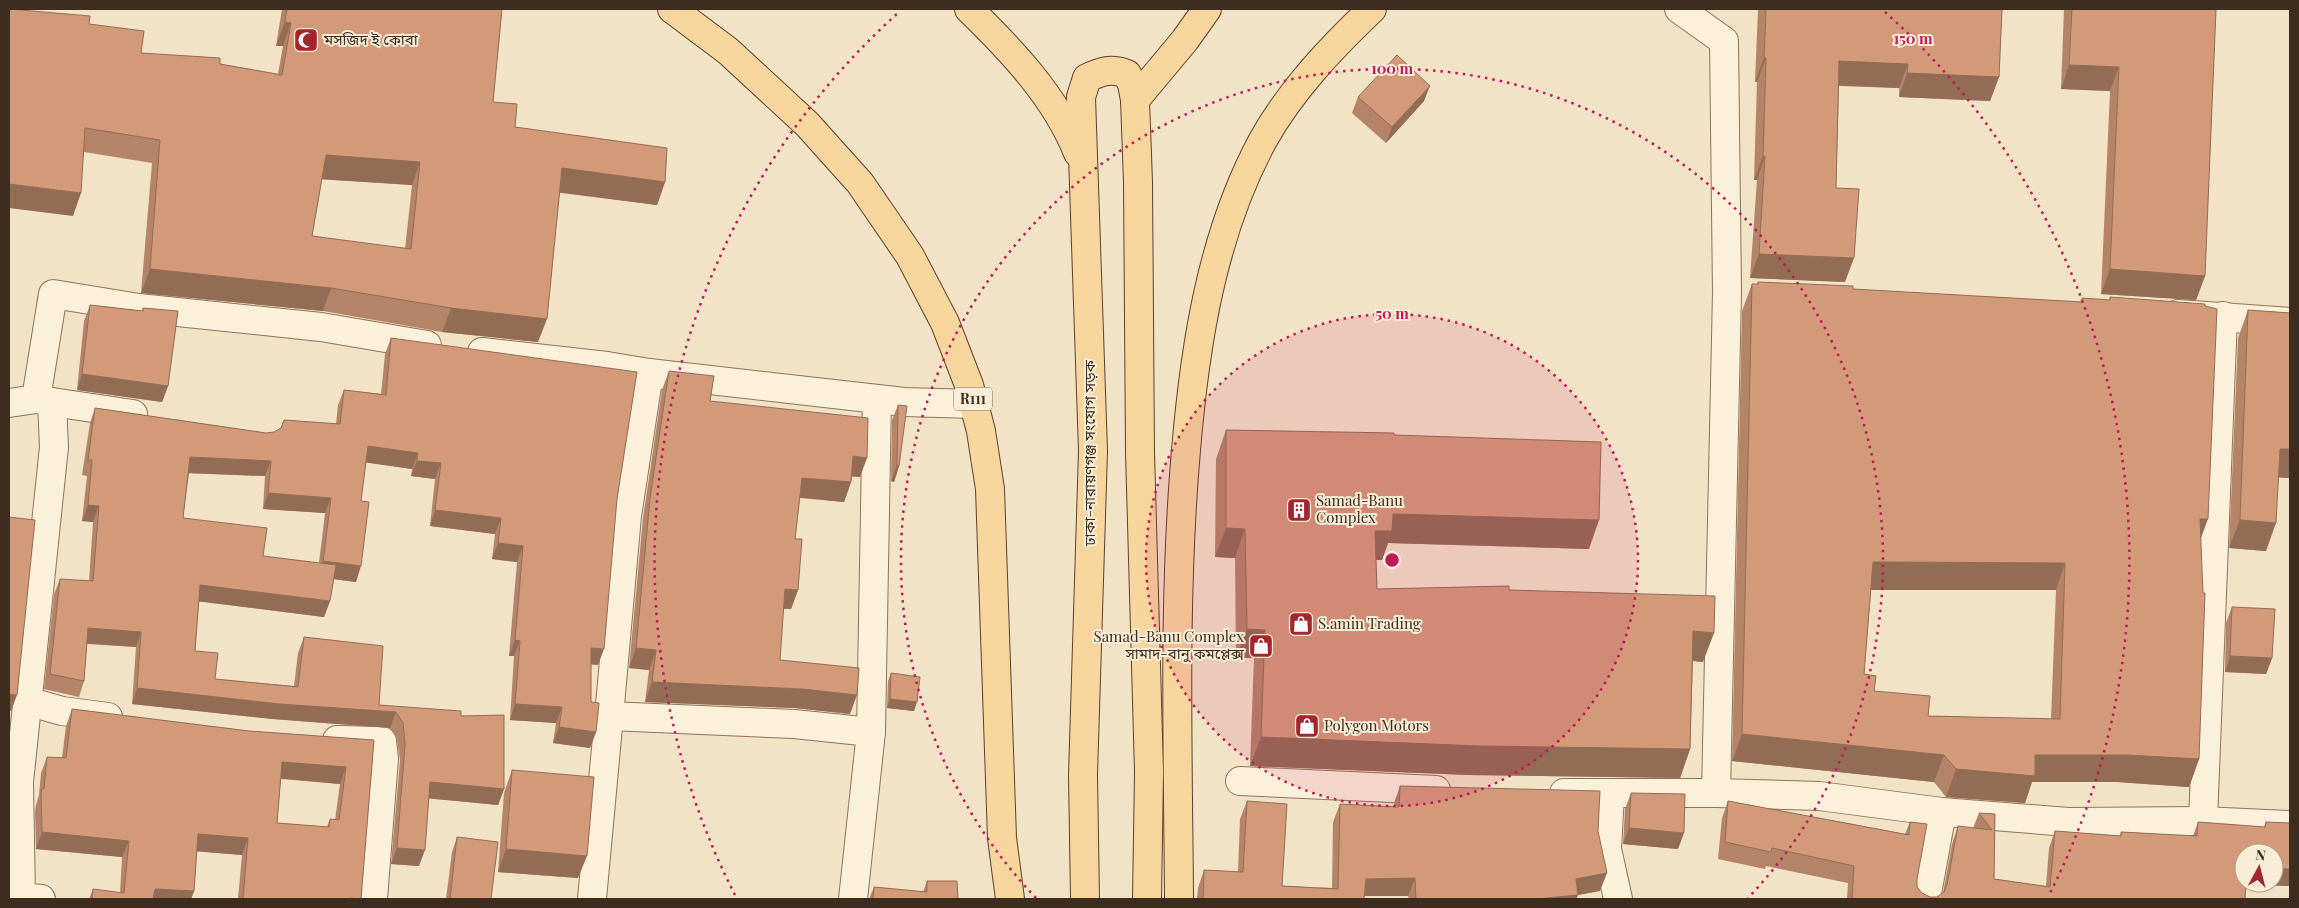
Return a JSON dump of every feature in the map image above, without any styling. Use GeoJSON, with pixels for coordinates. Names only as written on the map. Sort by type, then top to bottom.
{"type":"FeatureCollection","features":[{"type":"Feature","properties":{"kind":"main road","name":"R111"},"geometry":{"type":"LineString","coordinates":[[672,9],[728,51],[807,124],[860,183],[910,256],[945,323],[970,385],[990,489],[1002,838],[1010,899]]}},
{"type":"Feature","properties":{"kind":"main road"},"geometry":{"type":"LineString","coordinates":[[968,9],[1000,38],[1044,94],[1069,130],[1084,166]]}},
{"type":"Feature","properties":{"kind":"main road"},"geometry":{"type":"LineString","coordinates":[[1147,899],[1149,772],[1140,452],[1138,182],[1135,100],[1207,9]]}},
{"type":"Feature","properties":{"kind":"main road"},"geometry":{"type":"LineString","coordinates":[[1179,899],[1177,588],[1181,505],[1191,392],[1214,266],[1234,202],[1264,139],[1306,78],[1330,49],[1372,9]]}},
{"type":"Feature","properties":{"kind":"main road","name":"ঢাকা-নারায়ণগঞ্জ সংযোগ সড়ক"},"geometry":{"type":"LineString","coordinates":[[1085,899],[1083,775],[1093,451],[1081,96],[1087,78],[1102,71],[1116,70],[1127,74],[1132,84],[1135,100]]}},
{"type":"Feature","properties":{"kind":"street"},"geometry":{"type":"LineString","coordinates":[[1678,9],[1724,41],[1727,293],[1716,793]]}},
{"type":"Feature","properties":{"kind":"street"},"geometry":{"type":"LineString","coordinates":[[1727,293],[1756,294]]}},
{"type":"Feature","properties":{"kind":"street"},"geometry":{"type":"LineString","coordinates":[[41,899],[21,898],[14,781],[27,701],[54,447],[44,401],[53,294],[139,308],[321,327],[455,349],[597,364],[649,373],[877,399],[974,404]]}},
{"type":"Feature","properties":{"kind":"street"},"geometry":{"type":"LineString","coordinates":[[2154,312],[2290,322]]}},
{"type":"Feature","properties":{"kind":"street"},"geometry":{"type":"LineString","coordinates":[[2202,821],[2223,316]]}},
{"type":"Feature","properties":{"kind":"street"},"geometry":{"type":"LineString","coordinates":[[592,899],[627,516],[649,373]]}},
{"type":"Feature","properties":{"kind":"street"},"geometry":{"type":"LineString","coordinates":[[853,899],[871,732],[877,399]]}},
{"type":"Feature","properties":{"kind":"street"},"geometry":{"type":"LineString","coordinates":[[9,403],[44,401],[158,418]]}},
{"type":"Feature","properties":{"kind":"street"},"geometry":{"type":"LineString","coordinates":[[27,701],[62,711],[128,719]]}},
{"type":"Feature","properties":{"kind":"street"},"geometry":{"type":"LineString","coordinates":[[609,716],[794,724],[871,732]]}},
{"type":"Feature","properties":{"kind":"street"},"geometry":{"type":"LineString","coordinates":[[309,739],[382,741],[384,759],[373,899]]}},
{"type":"Feature","properties":{"kind":"street"},"geometry":{"type":"LineString","coordinates":[[1240,781],[1459,791]]}},
{"type":"Feature","properties":{"kind":"street"},"geometry":{"type":"LineString","coordinates":[[1535,793],[1716,793],[1819,796],[1942,812],[2068,822],[2202,821],[2290,825]]}},
{"type":"Feature","properties":{"kind":"street"},"geometry":{"type":"LineString","coordinates":[[1610,794],[1607,849],[1618,899]]}},
{"type":"Feature","properties":{"kind":"street"},"geometry":{"type":"LineString","coordinates":[[1926,899],[1942,812]]}},
{"type":"Feature","properties":{"kind":"building"},"geometry":{"type":"Polygon","coordinates":[[[9,9],[90,16],[89,24],[144,31],[141,53],[220,58],[220,64],[282,75],[291,23],[285,22],[287,9],[502,9],[493,102],[517,104],[515,127],[667,148],[665,182],[562,168],[547,319],[451,308],[331,288],[150,269],[160,140],[85,128],[81,193],[9,184],[9,9]],[[326,155],[312,236],[411,249],[420,162],[326,155]]]}},
{"type":"Feature","properties":{"kind":"building"},"geometry":{"type":"Polygon","coordinates":[[[1766,9],[2002,9],[1999,77],[1907,73],[1908,64],[1839,61],[1836,188],[1859,189],[1854,258],[1759,254],[1765,156],[1763,156],[1766,9]]]}},
{"type":"Feature","properties":{"kind":"building"},"geometry":{"type":"Polygon","coordinates":[[[2072,9],[2216,9],[2205,276],[2110,269],[2119,67],[2069,65],[2072,9]]]}},
{"type":"Feature","properties":{"kind":"building"},"geometry":{"type":"Polygon","coordinates":[[[1397,55],[1430,86],[1392,127],[1358,97],[1397,55]]]}},
{"type":"Feature","properties":{"kind":"building"},"geometry":{"type":"Polygon","coordinates":[[[1758,282],[1853,286],[1853,289],[2082,302],[2082,298],[2110,300],[2110,297],[2205,304],[2205,306],[2217,309],[2208,519],[2200,519],[2203,593],[2205,593],[2199,759],[2127,755],[2035,755],[2035,776],[1956,769],[1944,755],[1742,734],[1752,284],[1758,284],[1758,282]],[[1873,562],[1864,674],[1876,676],[1874,691],[1930,696],[1928,716],[2060,719],[2065,563],[1873,562]]]}},
{"type":"Feature","properties":{"kind":"building"},"geometry":{"type":"Polygon","coordinates":[[[90,305],[143,311],[143,308],[178,311],[168,386],[82,374],[90,305]]]}},
{"type":"Feature","properties":{"kind":"building"},"geometry":{"type":"Polygon","coordinates":[[[2248,310],[2290,313],[2290,449],[2280,449],[2276,523],[2240,520],[2248,310]]]}},
{"type":"Feature","properties":{"kind":"building"},"geometry":{"type":"Polygon","coordinates":[[[391,338],[637,372],[617,499],[604,649],[591,648],[591,702],[599,703],[596,732],[559,727],[562,707],[515,704],[520,641],[515,640],[523,546],[498,543],[501,518],[435,510],[441,463],[417,461],[418,453],[368,446],[361,501],[369,502],[361,566],[323,561],[331,498],[268,493],[271,461],[190,457],[183,518],[267,528],[263,556],[336,565],[330,601],[200,585],[195,651],[218,653],[215,679],[298,687],[304,637],[383,646],[379,705],[461,711],[461,716],[504,715],[504,789],[430,782],[425,850],[397,848],[405,745],[403,723],[396,712],[279,704],[137,688],[141,632],[88,628],[84,681],[50,674],[60,579],[93,581],[99,506],[88,505],[92,460],[88,460],[95,408],[266,433],[274,432],[281,428],[284,420],[340,424],[344,390],[386,395],[391,338]]]}},
{"type":"Feature","properties":{"kind":"building"},"geometry":{"type":"Polygon","coordinates":[[[669,371],[714,376],[710,401],[868,418],[867,458],[853,456],[851,482],[802,478],[795,539],[802,539],[798,590],[785,589],[780,660],[859,668],[857,695],[802,689],[652,682],[656,650],[636,648],[650,498],[669,371]]]}},
{"type":"Feature","properties":{"kind":"building"},"geometry":{"type":"Polygon","coordinates":[[[898,405],[907,406],[899,466],[897,465],[898,405]]]}},
{"type":"Feature","properties":{"kind":"building"},"geometry":{"type":"Polygon","coordinates":[[[1226,430],[1394,433],[1394,435],[1601,442],[1599,520],[1393,514],[1392,531],[1375,531],[1377,589],[1509,586],[1509,590],[1715,596],[1714,633],[1693,631],[1690,749],[1480,746],[1261,737],[1265,630],[1247,629],[1245,529],[1226,528],[1226,430]]]}},
{"type":"Feature","properties":{"kind":"building"},"geometry":{"type":"Polygon","coordinates":[[[9,517],[35,520],[17,695],[9,694],[9,517]]]}},
{"type":"Feature","properties":{"kind":"building"},"geometry":{"type":"Polygon","coordinates":[[[2232,607],[2275,609],[2272,658],[2230,656],[2232,607]]]}},
{"type":"Feature","properties":{"kind":"building"},"geometry":{"type":"Polygon","coordinates":[[[891,673],[920,677],[917,702],[890,699],[891,673]]]}},
{"type":"Feature","properties":{"kind":"building"},"geometry":{"type":"Polygon","coordinates":[[[72,709],[249,731],[374,740],[361,899],[243,899],[248,838],[198,834],[194,891],[155,889],[153,899],[92,899],[93,889],[124,893],[129,841],[42,832],[41,795],[42,788],[44,789],[47,757],[66,758],[72,709]],[[282,762],[277,823],[329,827],[330,819],[339,820],[346,767],[282,762]]]}},
{"type":"Feature","properties":{"kind":"building"},"geometry":{"type":"Polygon","coordinates":[[[512,770],[594,777],[587,856],[506,849],[512,770]]]}},
{"type":"Feature","properties":{"kind":"building"},"geometry":{"type":"Polygon","coordinates":[[[1400,786],[1600,791],[1598,831],[1607,873],[1576,879],[1578,895],[1537,899],[1416,899],[1415,878],[1366,879],[1364,899],[1203,899],[1204,870],[1243,872],[1247,801],[1287,804],[1282,886],[1338,889],[1340,804],[1399,807],[1400,786]]]}},
{"type":"Feature","properties":{"kind":"building"},"geometry":{"type":"Polygon","coordinates":[[[1631,793],[1685,794],[1684,833],[1629,828],[1631,793]]]}},
{"type":"Feature","properties":{"kind":"building"},"geometry":{"type":"Polygon","coordinates":[[[1728,801],[1909,835],[1910,822],[1927,824],[1917,887],[1922,893],[1930,897],[1937,897],[1944,892],[1947,885],[1958,826],[1992,830],[1979,813],[1995,814],[1994,879],[2050,887],[2055,831],[2121,836],[2121,832],[2197,836],[2198,822],[2265,827],[2266,822],[2290,823],[2290,869],[2284,869],[2284,843],[2234,843],[2234,893],[2245,893],[2245,899],[1852,899],[1854,866],[1772,848],[1771,852],[1725,842],[1728,801]]]}},
{"type":"Feature","properties":{"kind":"building"},"geometry":{"type":"Polygon","coordinates":[[[457,837],[498,842],[491,899],[450,899],[457,837]]]}},
{"type":"Feature","properties":{"kind":"building"},"geometry":{"type":"Polygon","coordinates":[[[927,881],[957,881],[958,899],[873,899],[874,887],[927,892],[927,881]]]}},
{"type":"Feature","properties":{"kind":"place","name":"মসজিদ ই কোবা"},"geometry":{"type":"Point","coordinates":[306,40]}},
{"type":"Feature","properties":{"kind":"place","name":"Samad-Banu Complex"},"geometry":{"type":"Point","coordinates":[1299,510]}},
{"type":"Feature","properties":{"kind":"place","name":"S.amin Trading"},"geometry":{"type":"Point","coordinates":[1301,624]}},
{"type":"Feature","properties":{"kind":"place","name":"Samad-Banu Complex সামাদ-বানু কমপ্লেক্স"},"geometry":{"type":"Point","coordinates":[1261,646]}},
{"type":"Feature","properties":{"kind":"place","name":"Polygon Motors"},"geometry":{"type":"Point","coordinates":[1307,726]}}]}
